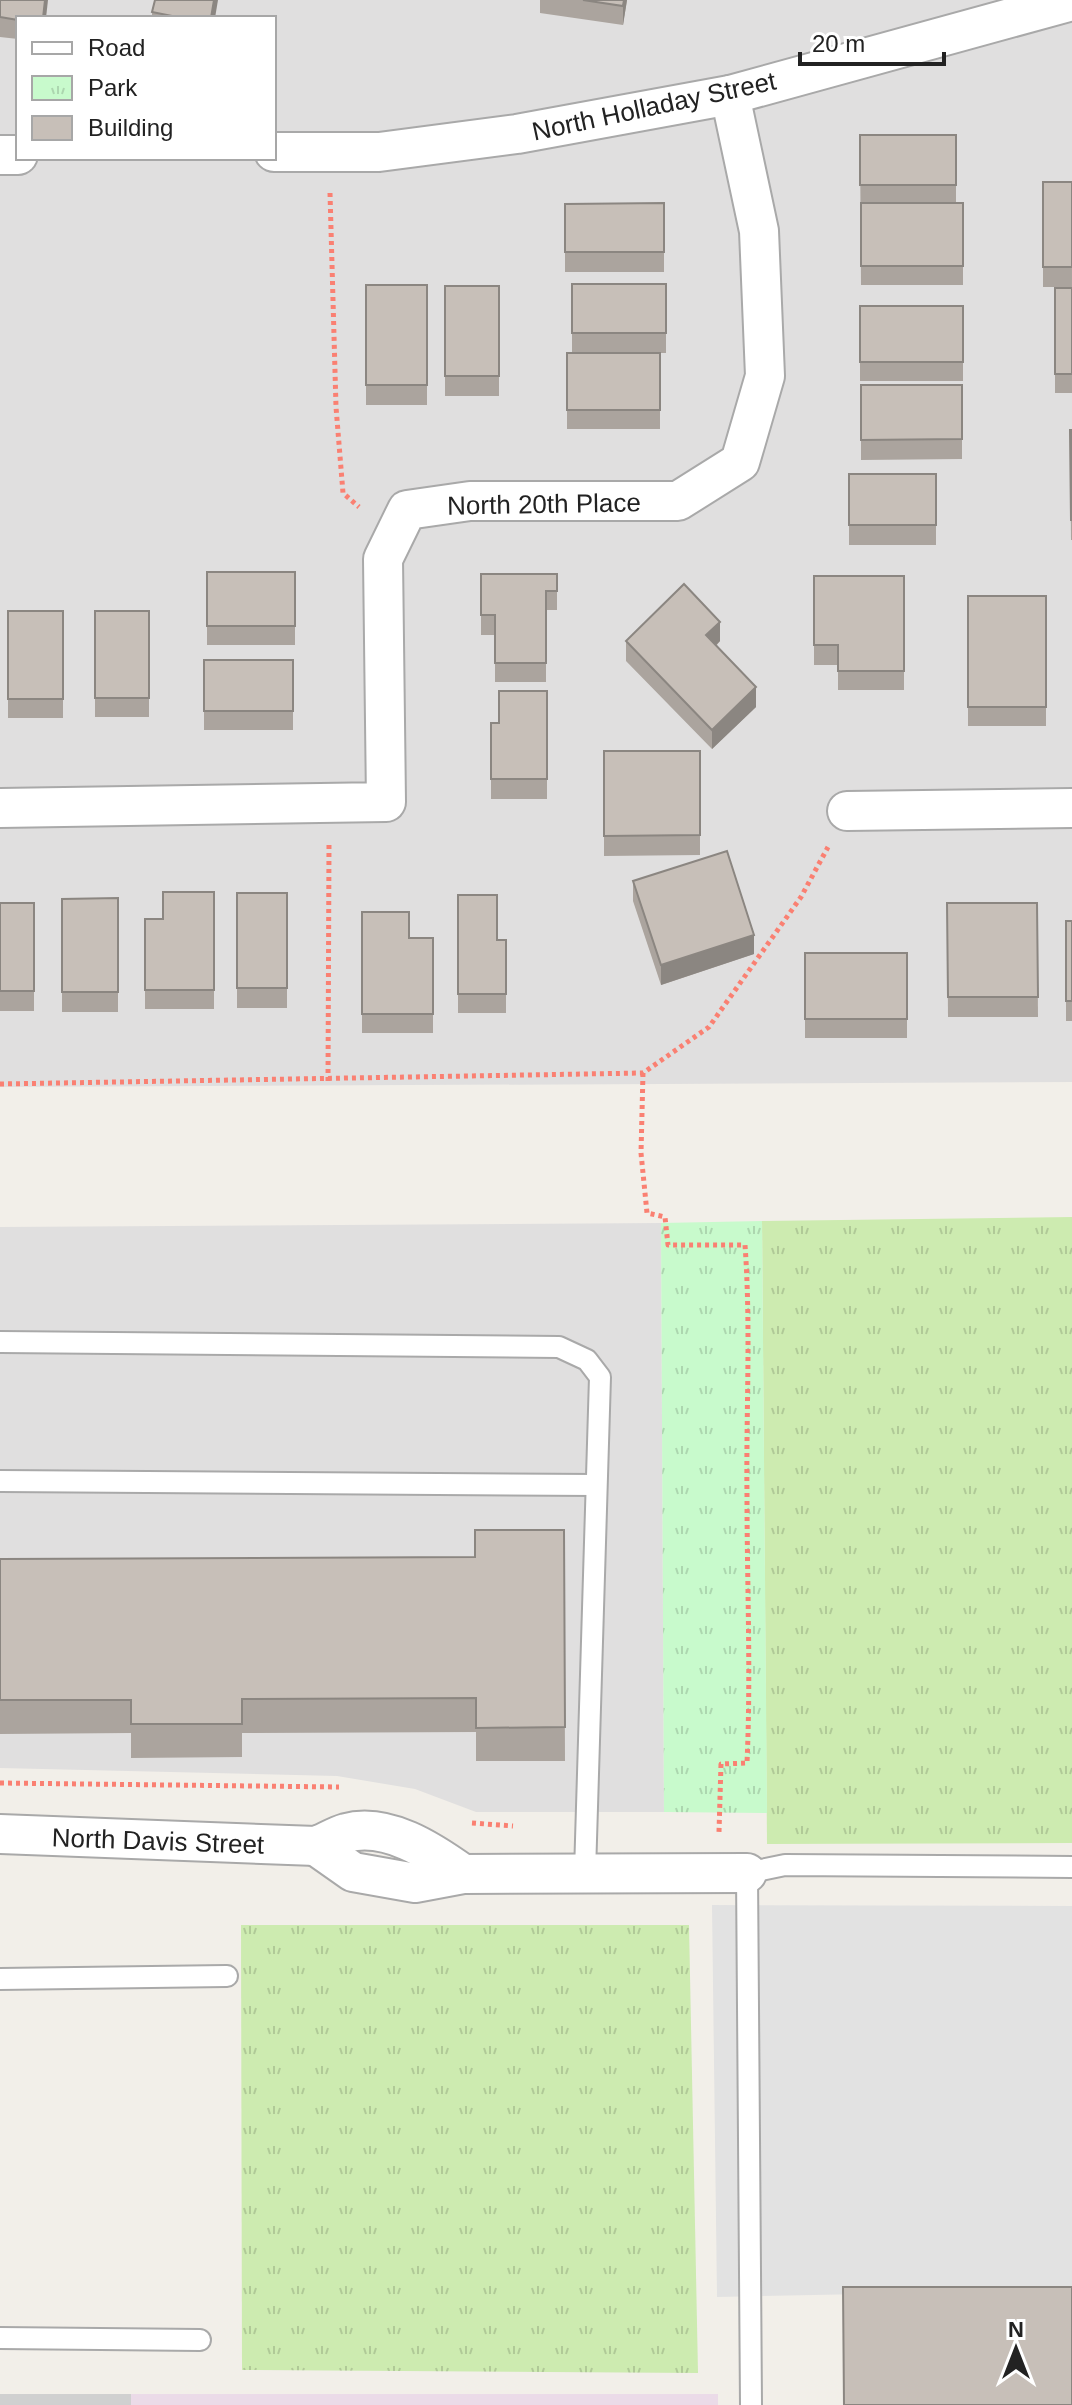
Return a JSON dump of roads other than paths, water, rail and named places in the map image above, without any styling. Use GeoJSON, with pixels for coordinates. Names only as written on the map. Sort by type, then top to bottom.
{"type":"FeatureCollection","features":[{"type":"Feature","properties":{"kind":"street","name":"North Holladay Street"},"geometry":{"type":"LineString","coordinates":[[276,152],[379,152],[517,134],[730,95],[1072,1]]}},
{"type":"Feature","properties":{"kind":"street","name":"North 20th Place"},"geometry":{"type":"LineString","coordinates":[[0,808],[386,802],[383,559],[407,510],[470,501],[678,501],[740,462],[765,376],[759,231],[730,95]]}},
{"type":"Feature","properties":{"kind":"street"},"geometry":{"type":"LineString","coordinates":[[847,811],[1072,808]]}},
{"type":"Feature","properties":{"kind":"street","name":"North Davis Street"},"geometry":{"type":"LineString","coordinates":[[0,1834],[316,1846],[353,1872],[415,1883],[463,1874],[732,1873]]}},
{"type":"Feature","properties":{"kind":"lane"},"geometry":{"type":"LineString","coordinates":[[0,1342],[559,1347],[587,1360],[600,1377],[585,1873]]}},
{"type":"Feature","properties":{"kind":"lane"},"geometry":{"type":"LineString","coordinates":[[0,1481],[596,1485]]}},
{"type":"Feature","properties":{"kind":"lane"},"geometry":{"type":"LineString","coordinates":[[751,2405],[732,1873],[785,1865],[1072,1867]]}},
{"type":"Feature","properties":{"kind":"lane"},"geometry":{"type":"LineString","coordinates":[[0,1979],[227,1976]]}},
{"type":"Feature","properties":{"kind":"lane"},"geometry":{"type":"LineString","coordinates":[[0,2338],[200,2340]]}}]}
